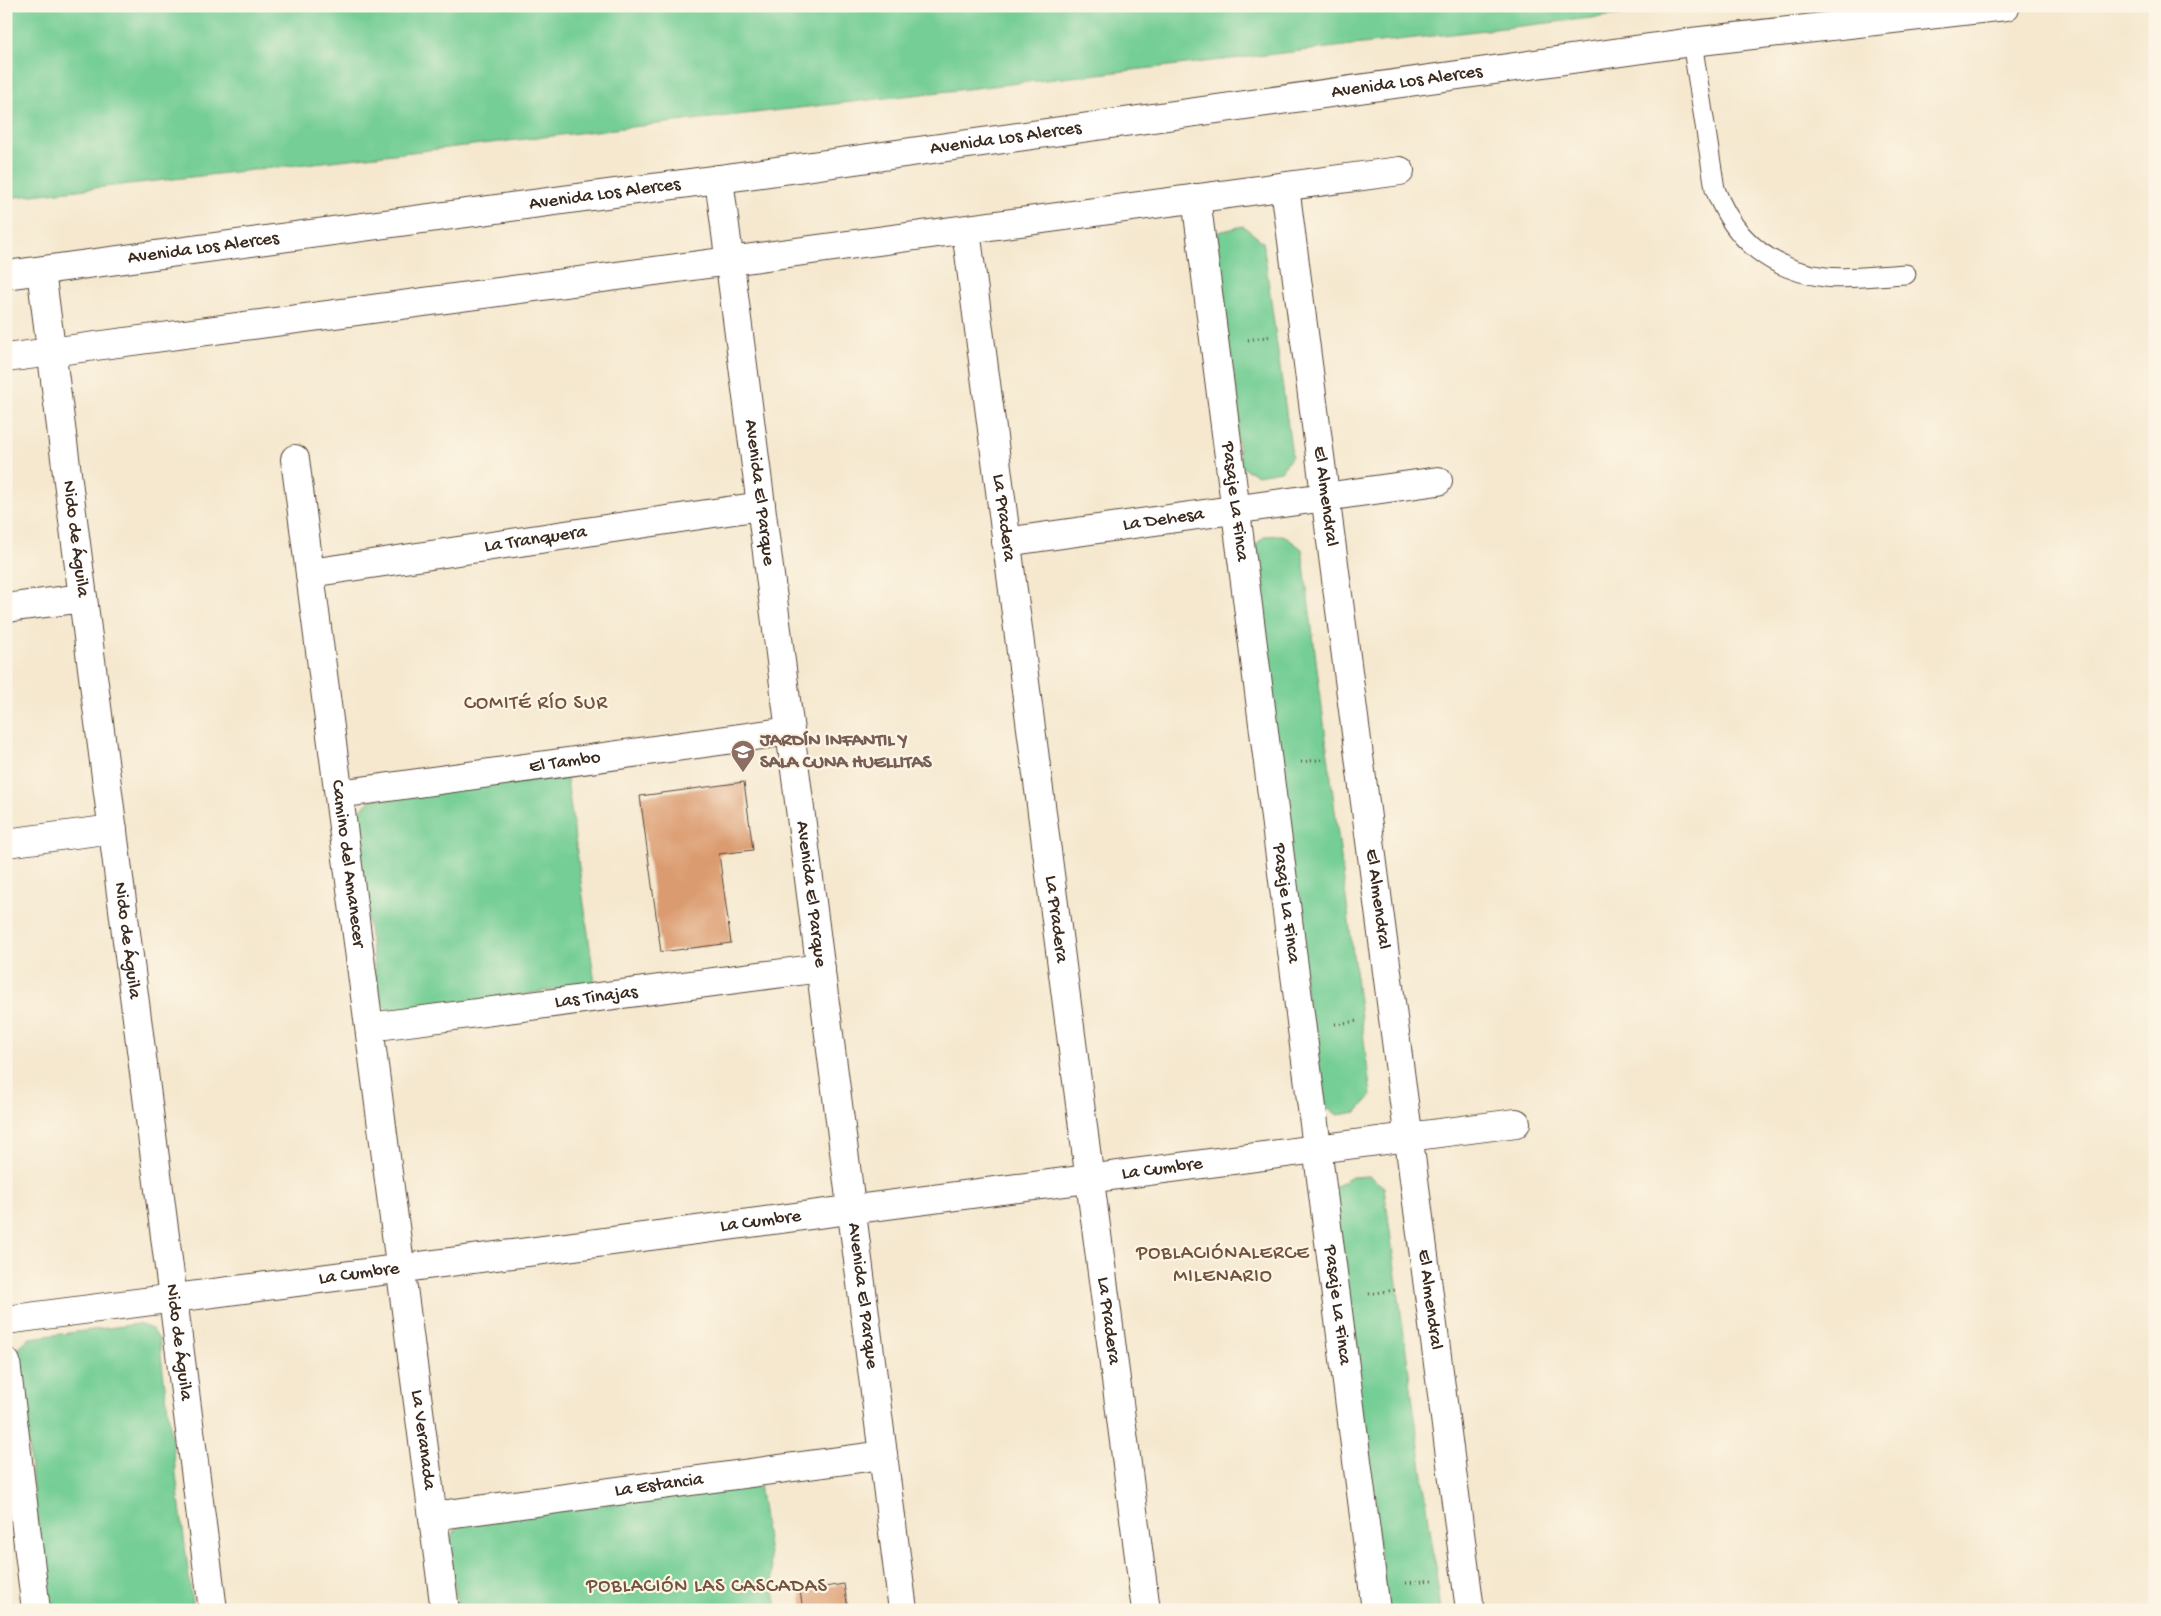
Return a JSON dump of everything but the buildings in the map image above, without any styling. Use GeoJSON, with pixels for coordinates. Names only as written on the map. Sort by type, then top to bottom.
{"type":"FeatureCollection","features":[{"type":"Feature","properties":{"kind":"street","name":"Avenida Los Alerces"},"geometry":{"type":"LineString","coordinates":[[6,276],[719,179],[1692,42],[2006,6]]}},
{"type":"Feature","properties":{"kind":"street"},"geometry":{"type":"LineString","coordinates":[[6,358],[1400,171]]}},
{"type":"Feature","properties":{"kind":"street","name":"Avenida El Parque"},"geometry":{"type":"LineString","coordinates":[[719,179],[903,1610]]}},
{"type":"Feature","properties":{"kind":"street","name":"El Almendral"},"geometry":{"type":"LineString","coordinates":[[1285,187],[1470,1610]]}},
{"type":"Feature","properties":{"kind":"street","name":"Pasaje La Finca"},"geometry":{"type":"LineString","coordinates":[[1196,198],[1375,1599]]}},
{"type":"Feature","properties":{"kind":"street","name":"La Pradera"},"geometry":{"type":"LineString","coordinates":[[966,230],[1146,1610]]}},
{"type":"Feature","properties":{"kind":"street","name":"Nido de Águila"},"geometry":{"type":"LineString","coordinates":[[41,271],[213,1610]]}},
{"type":"Feature","properties":{"kind":"street","name":"Camino del Amanecer"},"geometry":{"type":"LineString","coordinates":[[295,459],[401,1268]]}},
{"type":"Feature","properties":{"kind":"street","name":"La Dehesa"},"geometry":{"type":"LineString","coordinates":[[1006,542],[1438,482]]}},
{"type":"Feature","properties":{"kind":"street","name":"La Tranquera"},"geometry":{"type":"LineString","coordinates":[[310,572],[761,506]]}},
{"type":"Feature","properties":{"kind":"street"},"geometry":{"type":"LineString","coordinates":[[6,608],[83,598]]}},
{"type":"Feature","properties":{"kind":"street","name":"El Tambo"},"geometry":{"type":"LineString","coordinates":[[339,794],[790,731]]}},
{"type":"Feature","properties":{"kind":"street"},"geometry":{"type":"LineString","coordinates":[[6,842],[113,829]]}},
{"type":"Feature","properties":{"kind":"street","name":"Las Tinajas"},"geometry":{"type":"LineString","coordinates":[[370,1027],[821,968]]}},
{"type":"Feature","properties":{"kind":"street","name":"La Cumbre"},"geometry":{"type":"LineString","coordinates":[[6,1320],[1516,1123]]}},
{"type":"Feature","properties":{"kind":"street","name":"La Veranada"},"geometry":{"type":"LineString","coordinates":[[401,1268],[445,1610]]}},
{"type":"Feature","properties":{"kind":"street"},"geometry":{"type":"LineString","coordinates":[[6,1362],[36,1610]]}},
{"type":"Feature","properties":{"kind":"street","name":"La Estancia"},"geometry":{"type":"LineString","coordinates":[[433,1516],[883,1455]]}},
{"type":"Feature","properties":{"kind":"lane"},"geometry":{"type":"LineString","coordinates":[[1692,42],[1715,189],[1722,209],[1734,228],[1749,244],[1766,256],[1786,267],[1806,273],[1827,277],[1906,274]]}},
{"type":"Feature","properties":{"kind":"path"},"geometry":{"type":"LineString","coordinates":[[1215,345],[1305,331]]}},
{"type":"Feature","properties":{"kind":"path"},"geometry":{"type":"LineString","coordinates":[[1268,767],[1359,754]]}},
{"type":"Feature","properties":{"kind":"path"},"geometry":{"type":"LineString","coordinates":[[1302,1029],[1394,1016]]}},
{"type":"Feature","properties":{"kind":"path"},"geometry":{"type":"LineString","coordinates":[[1336,1298],[1428,1285]]}},
{"type":"Feature","properties":{"kind":"path"},"geometry":{"type":"LineString","coordinates":[[1375,1599],[1466,1575]]}},
{"type":"Feature","properties":{"kind":"green space"},"geometry":{"type":"Polygon","coordinates":[[[6,6],[1697,6],[6,198],[6,6]]]}},
{"type":"Feature","properties":{"kind":"green space"},"geometry":{"type":"Polygon","coordinates":[[[1243,226],[1263,242],[1292,456],[1281,471],[1257,475],[1241,467],[1211,234],[1243,226]]]}},
{"type":"Feature","properties":{"kind":"green space"},"geometry":{"type":"Polygon","coordinates":[[[1283,535],[1302,549],[1371,1096],[1357,1112],[1338,1115],[1320,1104],[1250,550],[1265,536],[1283,535]]]}},
{"type":"Feature","properties":{"kind":"green space"},"geometry":{"type":"Polygon","coordinates":[[[566,773],[595,984],[399,1012],[386,1008],[379,999],[354,822],[360,810],[371,800],[566,773]]]}},
{"type":"Feature","properties":{"kind":"green space"},"geometry":{"type":"Polygon","coordinates":[[[1369,1176],[1384,1187],[1441,1610],[1387,1610],[1331,1189],[1352,1177],[1369,1176]]]}},
{"type":"Feature","properties":{"kind":"green space"},"geometry":{"type":"Polygon","coordinates":[[[138,1324],[152,1329],[159,1339],[193,1610],[48,1610],[17,1355],[21,1345],[30,1338],[138,1324]]]}},
{"type":"Feature","properties":{"kind":"green space"},"geometry":{"type":"Polygon","coordinates":[[[759,1484],[777,1610],[458,1610],[449,1545],[454,1530],[465,1522],[759,1484]]]}},
{"type":"Feature","properties":{"kind":"place","name":"JARDÍN INFANTIL Y SALA CUNA HUELLITAS"},"geometry":{"type":"Point","coordinates":[743,773]}},
{"type":"Feature","properties":{"kind":"district","name":"COMITÉ RÍO SUR"},"geometry":{"type":"Point","coordinates":[536,704]}},
{"type":"Feature","properties":{"kind":"district","name":"POBLACIÓNALERCE MILENARIO"},"geometry":{"type":"Point","coordinates":[1223,1266]}},
{"type":"Feature","properties":{"kind":"district","name":"POBLACIÓN LAS CASCADAS"},"geometry":{"type":"Point","coordinates":[707,1587]}}]}
